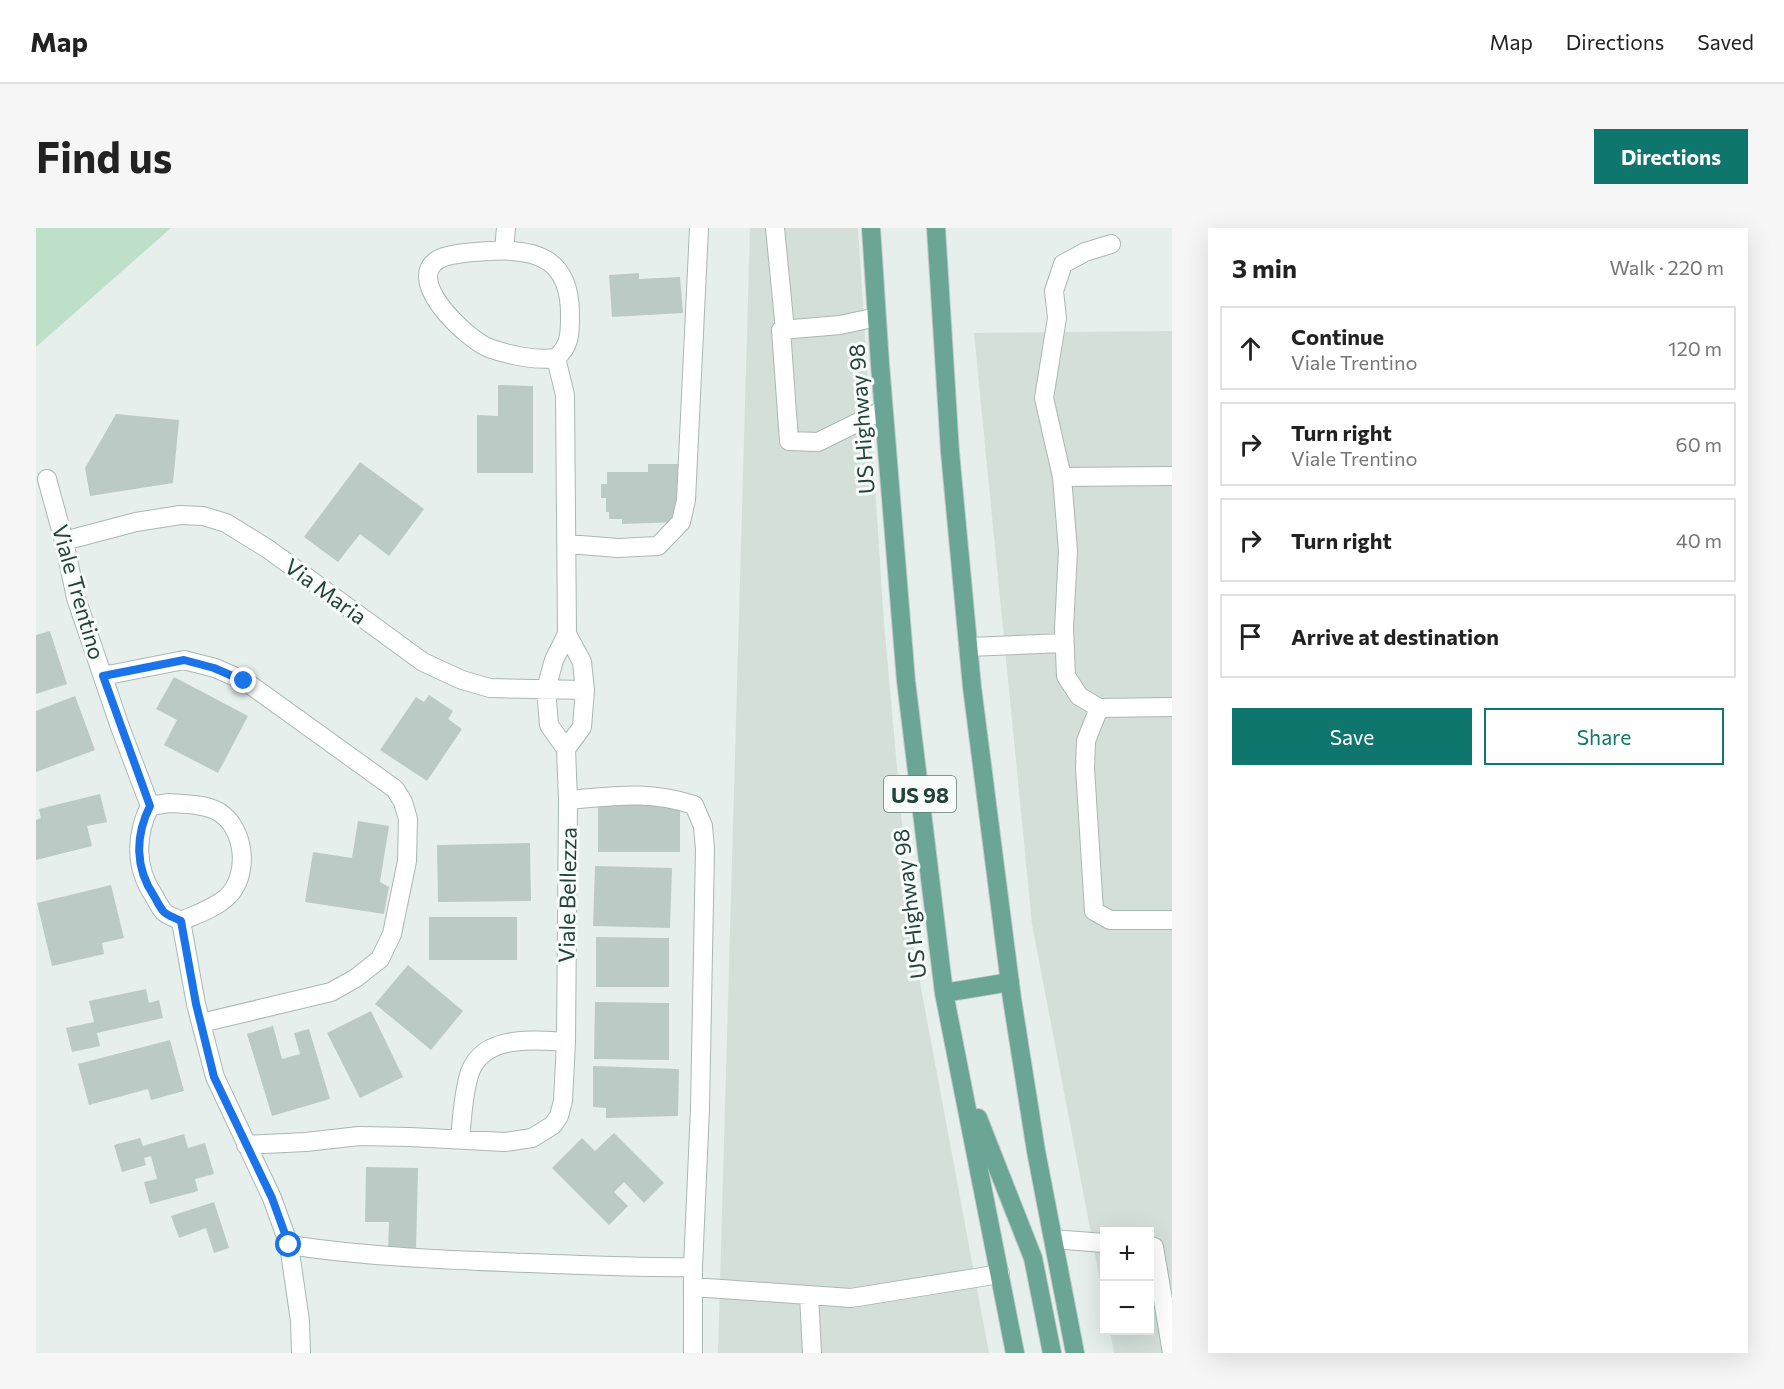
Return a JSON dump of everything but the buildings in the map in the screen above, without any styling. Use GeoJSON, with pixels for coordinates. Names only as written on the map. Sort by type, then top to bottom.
{"type":"FeatureCollection","features":[{"type":"Feature","properties":{"kind":"main road","name":"US Highway 98"},"geometry":{"type":"LineString","coordinates":[[871,228],[906,681],[944,993],[1015,1353]]}},
{"type":"Feature","properties":{"kind":"main road","name":"US 98"},"geometry":{"type":"LineString","coordinates":[[936,228],[950,452],[968,647],[1010,982],[1036,1151],[1075,1353]]}},
{"type":"Feature","properties":{"kind":"main road"},"geometry":{"type":"LineString","coordinates":[[944,993],[1010,982]]}},
{"type":"Feature","properties":{"kind":"main road"},"geometry":{"type":"LineString","coordinates":[[960,1072],[1033,1258],[1052,1353]]}},
{"type":"Feature","properties":{"kind":"street"},"geometry":{"type":"LineString","coordinates":[[504,250],[506,228]]}},
{"type":"Feature","properties":{"kind":"street"},"geometry":{"type":"LineString","coordinates":[[568,543],[618,548],[658,546],[681,522],[686,500],[699,228]]}},
{"type":"Feature","properties":{"kind":"street"},"geometry":{"type":"LineString","coordinates":[[775,228],[785,330]]}},
{"type":"Feature","properties":{"kind":"street"},"geometry":{"type":"LineString","coordinates":[[1111,244],[1085,252],[1063,264],[1054,291],[1057,318],[1044,398],[1062,477],[1068,551],[1064,643],[1066,676],[1079,696],[1099,708],[1172,706]]}},
{"type":"Feature","properties":{"kind":"street"},"geometry":{"type":"LineString","coordinates":[[504,250],[533,253],[550,260],[563,275],[568,288],[569,341],[565,350],[556,358],[541,360],[488,348],[471,336],[435,300],[428,282],[430,268],[441,258],[465,252],[504,250]]}},
{"type":"Feature","properties":{"kind":"street"},"geometry":{"type":"LineString","coordinates":[[877,317],[840,325],[782,330],[789,441],[818,442],[884,410]]}},
{"type":"Feature","properties":{"kind":"street"},"geometry":{"type":"LineString","coordinates":[[556,358],[566,395],[567,634],[554,660],[546,689],[549,724],[566,749],[582,727],[585,690],[582,662],[567,634]]}},
{"type":"Feature","properties":{"kind":"street"},"geometry":{"type":"LineString","coordinates":[[1062,477],[1172,477]]}},
{"type":"Feature","properties":{"kind":"street","name":"Viale Trentino"},"geometry":{"type":"LineString","coordinates":[[47,478],[76,598],[150,806]]}},
{"type":"Feature","properties":{"kind":"street","name":"Via Maria"},"geometry":{"type":"LineString","coordinates":[[64,541],[136,522],[180,515],[203,516],[226,524],[268,549],[423,662],[462,680],[490,688],[585,690]]}},
{"type":"Feature","properties":{"kind":"street"},"geometry":{"type":"LineString","coordinates":[[968,647],[1064,643]]}},
{"type":"Feature","properties":{"kind":"street"},"geometry":{"type":"LineString","coordinates":[[103,676],[184,660],[214,668],[244,681],[395,789],[404,801],[408,819],[407,861],[392,934],[380,959],[356,978],[331,992],[201,1023]]}},
{"type":"Feature","properties":{"kind":"street"},"geometry":{"type":"LineString","coordinates":[[1099,708],[1086,741],[1085,768],[1094,911],[1110,920],[1172,920]]}},
{"type":"Feature","properties":{"kind":"street","name":"Viale Bellezza"},"geometry":{"type":"LineString","coordinates":[[246,1145],[359,1136],[505,1142],[532,1138],[553,1125],[560,1116],[563,1101],[566,1042],[568,800],[566,749]]}},
{"type":"Feature","properties":{"kind":"street"},"geometry":{"type":"LineString","coordinates":[[568,800],[624,795],[669,797],[694,805],[704,826],[693,1353]]}},
{"type":"Feature","properties":{"kind":"street"},"geometry":{"type":"LineString","coordinates":[[169,803],[194,805],[218,812],[232,826],[241,845],[239,878],[228,896],[211,909],[181,921],[165,913],[150,891],[141,871],[138,846],[142,822],[150,806],[169,803]]}},
{"type":"Feature","properties":{"kind":"street"},"geometry":{"type":"LineString","coordinates":[[181,921],[214,1077],[272,1198],[289,1245],[300,1321],[302,1353]]}},
{"type":"Feature","properties":{"kind":"street"},"geometry":{"type":"LineString","coordinates":[[460,1139],[468,1077],[475,1062],[486,1052],[506,1042],[566,1042]]}},
{"type":"Feature","properties":{"kind":"street"},"geometry":{"type":"LineString","coordinates":[[1053,1239],[1100,1243]]}},
{"type":"Feature","properties":{"kind":"street"},"geometry":{"type":"LineString","coordinates":[[289,1245],[403,1259],[632,1268],[693,1267]]}},
{"type":"Feature","properties":{"kind":"street"},"geometry":{"type":"LineString","coordinates":[[1154,1247],[1172,1353]]}},
{"type":"Feature","properties":{"kind":"street"},"geometry":{"type":"LineString","coordinates":[[693,1287],[851,1298],[1000,1274]]}},
{"type":"Feature","properties":{"kind":"street"},"geometry":{"type":"LineString","coordinates":[[809,1295],[812,1353]]}},
{"type":"Feature","properties":{"kind":"shaded area"},"geometry":{"type":"Polygon","coordinates":[[[750,228],[858,228],[884,623],[913,945],[989,1353],[718,1353],[750,228]]]}},
{"type":"Feature","properties":{"kind":"shaded area"},"geometry":{"type":"Polygon","coordinates":[[[1172,331],[1172,1353],[1114,1353],[1111,1335],[1154,1335],[1154,1227],[1100,1227],[1100,1281],[1032,924],[974,333],[1172,331]]]}},
{"type":"Feature","properties":{"kind":"green space"},"geometry":{"type":"Polygon","coordinates":[[[36,228],[171,228],[36,347],[36,228]]]}},
{"type":"Feature","properties":{"kind":"route"},"geometry":{"type":"LineString","coordinates":[[244,681],[214,668],[184,660],[103,676],[150,806],[142,822],[138,846],[141,871],[150,891],[165,913],[181,921],[196,1004],[214,1077],[272,1198],[289,1245]]}}]}
